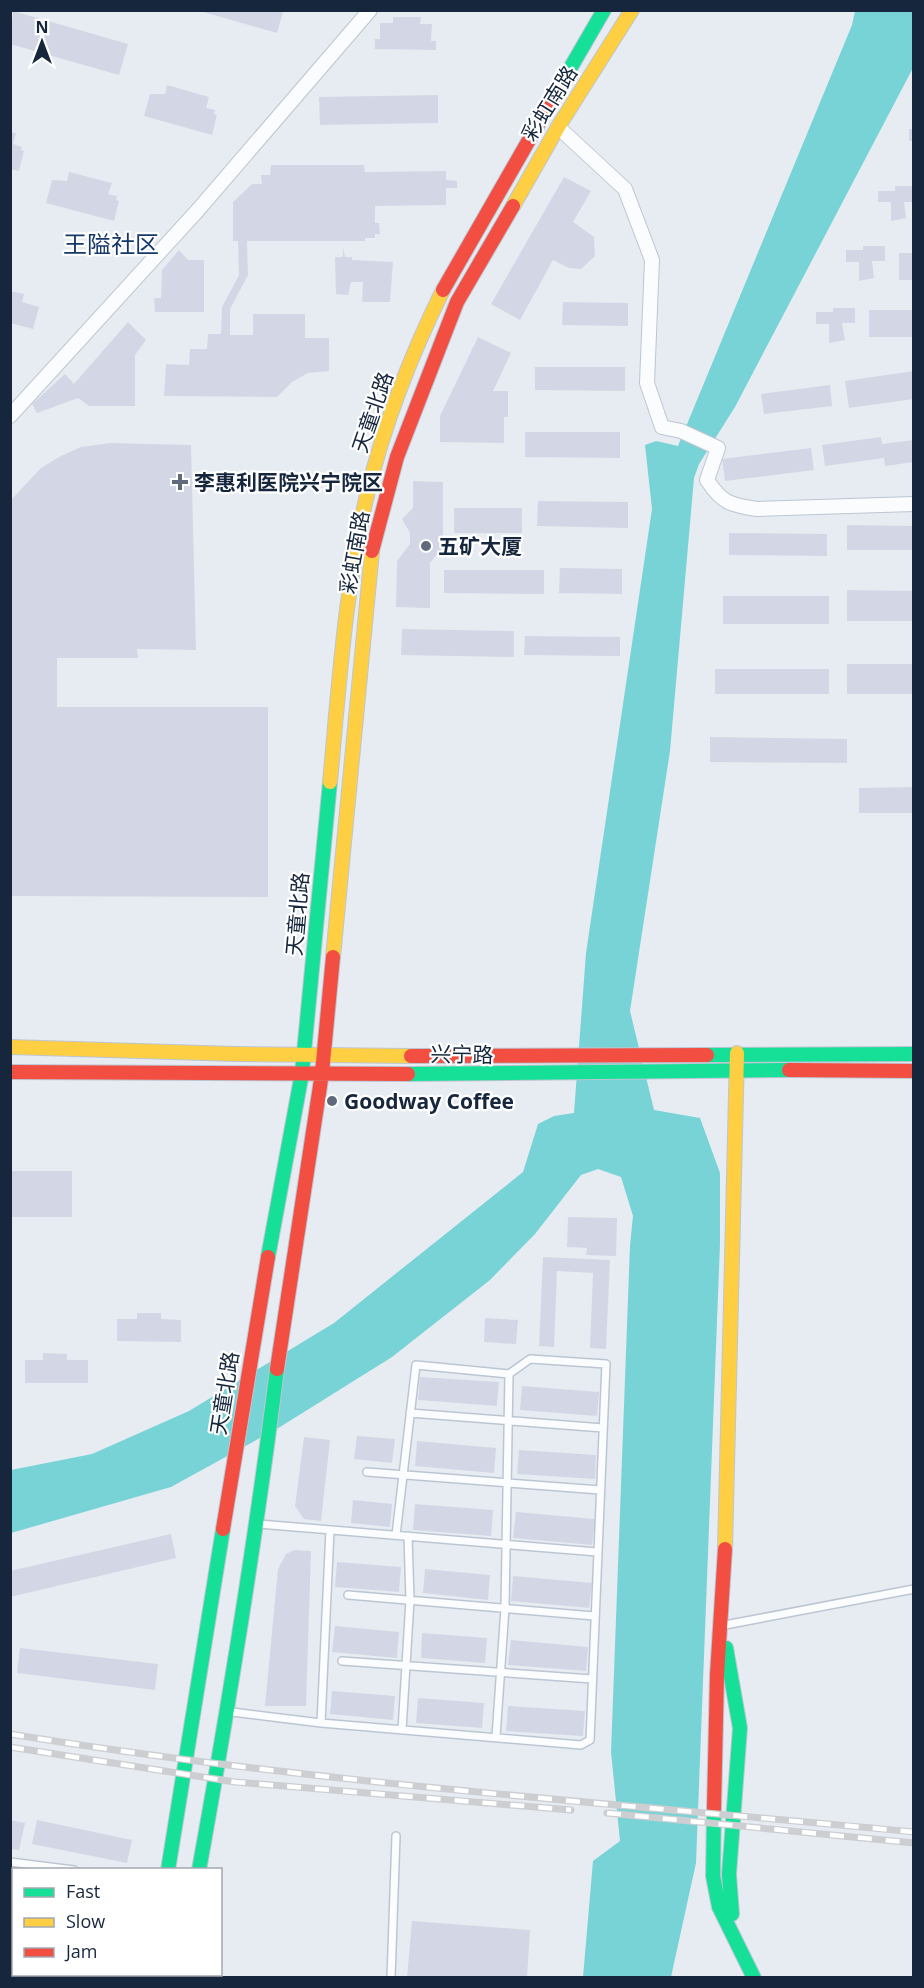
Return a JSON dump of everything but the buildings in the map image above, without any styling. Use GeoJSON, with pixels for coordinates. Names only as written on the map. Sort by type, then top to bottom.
{"type":"FeatureCollection","features":[{"type":"Feature","properties":{"kind":"main road","name":"天童北路"},"geometry":{"type":"LineString","coordinates":[[168,1868],[252,1355],[305,1054],[345,624],[356,549],[380,450],[428,321],[446,283],[604,10]]}},
{"type":"Feature","properties":{"kind":"main road","name":"彩虹南路"},"geometry":{"type":"LineString","coordinates":[[324,1054],[372,549],[397,457],[457,302],[558,127],[632,10]]}},
{"type":"Feature","properties":{"kind":"main road","name":"兴宁路"},"geometry":{"type":"LineString","coordinates":[[10,1047],[128,1053],[514,1056],[737,1053]]}},
{"type":"Feature","properties":{"kind":"main road"},"geometry":{"type":"LineString","coordinates":[[754,1977],[719,1907],[713,1876],[717,1675],[722,1626],[737,1053],[914,1054]]}},
{"type":"Feature","properties":{"kind":"main road"},"geometry":{"type":"LineString","coordinates":[[199,1868],[228,1711],[262,1487],[282,1327],[324,1054]]}},
{"type":"Feature","properties":{"kind":"main road","name":"兴宁路"},"geometry":{"type":"LineString","coordinates":[[10,1072],[514,1075],[737,1070],[914,1071]]}},
{"type":"Feature","properties":{"kind":"main road"},"geometry":{"type":"LineString","coordinates":[[722,1626],[740,1728],[729,1874],[736,1940]]}},
{"type":"Feature","properties":{"kind":"street"},"geometry":{"type":"LineString","coordinates":[[10,416],[198,210],[370,10]]}},
{"type":"Feature","properties":{"kind":"street"},"geometry":{"type":"LineString","coordinates":[[558,127],[625,189],[652,260],[647,382],[662,427],[681,431],[718,448],[707,480],[719,497],[734,505],[757,509],[914,504]]}},
{"type":"Feature","properties":{"kind":"lane"},"geometry":{"type":"LineString","coordinates":[[228,1711],[321,1723],[402,1730],[586,1743],[590,1740],[606,1364],[531,1359],[509,1374],[416,1365],[396,1535]]}},
{"type":"Feature","properties":{"kind":"lane"},"geometry":{"type":"LineString","coordinates":[[496,1737],[505,1608],[509,1374]]}},
{"type":"Feature","properties":{"kind":"lane"},"geometry":{"type":"LineString","coordinates":[[410,1413],[603,1428]]}},
{"type":"Feature","properties":{"kind":"lane"},"geometry":{"type":"LineString","coordinates":[[367,1472],[403,1477],[600,1490]]}},
{"type":"Feature","properties":{"kind":"lane"},"geometry":{"type":"LineString","coordinates":[[256,1523],[597,1552]]}},
{"type":"Feature","properties":{"kind":"lane"},"geometry":{"type":"LineString","coordinates":[[321,1723],[330,1530]]}},
{"type":"Feature","properties":{"kind":"lane"},"geometry":{"type":"LineString","coordinates":[[402,1730],[410,1600],[408,1536]]}},
{"type":"Feature","properties":{"kind":"lane"},"geometry":{"type":"LineString","coordinates":[[722,1626],[914,1589]]}},
{"type":"Feature","properties":{"kind":"lane"},"geometry":{"type":"LineString","coordinates":[[348,1595],[594,1616]]}},
{"type":"Feature","properties":{"kind":"lane"},"geometry":{"type":"LineString","coordinates":[[342,1661],[592,1679]]}},
{"type":"Feature","properties":{"kind":"lane"},"geometry":{"type":"LineString","coordinates":[[391,1977],[396,1836]]}},
{"type":"Feature","properties":{"kind":"lane"},"geometry":{"type":"LineString","coordinates":[[16,1865],[60,1868]]}},
{"type":"Feature","properties":{"kind":"water"},"geometry":{"type":"Polygon","coordinates":[[[855,11],[913,11],[914,66],[735,407],[699,464],[694,478],[670,751],[630,1011],[654,1110],[700,1118],[720,1173],[720,1244],[696,1863],[671,1977],[583,1977],[593,1861],[620,1841],[611,1752],[630,1245],[633,1216],[621,1177],[598,1169],[581,1175],[535,1234],[490,1280],[392,1357],[280,1427],[171,1487],[11,1533],[11,1470],[92,1454],[189,1411],[334,1323],[523,1172],[538,1124],[554,1116],[574,1113],[586,953],[652,509],[645,445],[656,441],[678,446],[852,25],[855,11]]]}},
{"type":"Feature","properties":{"kind":"railway"},"geometry":{"type":"LineString","coordinates":[[10,1734],[235,1766],[348,1779],[914,1832]]}},
{"type":"Feature","properties":{"kind":"railway"},"geometry":{"type":"LineString","coordinates":[[10,1747],[235,1782],[571,1810]]}},
{"type":"Feature","properties":{"kind":"railway"},"geometry":{"type":"LineString","coordinates":[[607,1813],[914,1843]]}},
{"type":"Feature","properties":{"kind":"traffic: fast"},"geometry":{"type":"LineString","coordinates":[[564,79],[604,10]]}},
{"type":"Feature","properties":{"kind":"traffic: fast"},"geometry":{"type":"LineString","coordinates":[[268,1257],[302,1073],[330,782]]}},
{"type":"Feature","properties":{"kind":"traffic: fast"},"geometry":{"type":"LineString","coordinates":[[707,1055],[914,1054]]}},
{"type":"Feature","properties":{"kind":"traffic: fast"},"geometry":{"type":"LineString","coordinates":[[408,1074],[789,1070]]}},
{"type":"Feature","properties":{"kind":"traffic: fast"},"geometry":{"type":"LineString","coordinates":[[199,1868],[241,1620],[277,1369]]}},
{"type":"Feature","properties":{"kind":"traffic: fast"},"geometry":{"type":"LineString","coordinates":[[168,1868],[223,1529]]}},
{"type":"Feature","properties":{"kind":"traffic: fast"},"geometry":{"type":"LineString","coordinates":[[726,1648],[740,1728],[729,1874],[732,1914]]}},
{"type":"Feature","properties":{"kind":"traffic: fast"},"geometry":{"type":"LineString","coordinates":[[714,1808],[713,1876],[719,1907],[754,1978]]}},
{"type":"Feature","properties":{"kind":"traffic: slow"},"geometry":{"type":"LineString","coordinates":[[513,206],[558,127],[632,10]]}},
{"type":"Feature","properties":{"kind":"traffic: slow"},"geometry":{"type":"LineString","coordinates":[[330,782],[348,602],[367,495],[399,390],[443,290]]}},
{"type":"Feature","properties":{"kind":"traffic: slow"},"geometry":{"type":"LineString","coordinates":[[333,957],[372,551]]}},
{"type":"Feature","properties":{"kind":"traffic: slow"},"geometry":{"type":"LineString","coordinates":[[10,1047],[236,1054],[411,1056]]}},
{"type":"Feature","properties":{"kind":"traffic: slow"},"geometry":{"type":"LineString","coordinates":[[725,1549],[737,1053]]}},
{"type":"Feature","properties":{"kind":"traffic: jam"},"geometry":{"type":"LineString","coordinates":[[443,290],[564,79]]}},
{"type":"Feature","properties":{"kind":"traffic: jam"},"geometry":{"type":"LineString","coordinates":[[372,551],[397,457],[457,302],[513,206]]}},
{"type":"Feature","properties":{"kind":"traffic: jam"},"geometry":{"type":"LineString","coordinates":[[277,1369],[322,1073],[333,957]]}},
{"type":"Feature","properties":{"kind":"traffic: jam"},"geometry":{"type":"LineString","coordinates":[[411,1056],[707,1055]]}},
{"type":"Feature","properties":{"kind":"traffic: jam"},"geometry":{"type":"LineString","coordinates":[[789,1070],[914,1071]]}},
{"type":"Feature","properties":{"kind":"traffic: jam"},"geometry":{"type":"LineString","coordinates":[[10,1072],[408,1074]]}},
{"type":"Feature","properties":{"kind":"traffic: jam"},"geometry":{"type":"LineString","coordinates":[[223,1529],[268,1257]]}},
{"type":"Feature","properties":{"kind":"traffic: jam"},"geometry":{"type":"LineString","coordinates":[[714,1808],[717,1675],[725,1549]]}},
{"type":"Feature","properties":{"kind":"place","name":"李惠利医院兴宁院区"},"geometry":{"type":"Point","coordinates":[180,482]}},
{"type":"Feature","properties":{"kind":"place","name":"五矿大厦"},"geometry":{"type":"Point","coordinates":[426,546]}},
{"type":"Feature","properties":{"kind":"place","name":"Goodway Coffee"},"geometry":{"type":"Point","coordinates":[332,1101]}},
{"type":"Feature","properties":{"kind":"district","name":"王隘社区"},"geometry":{"type":"Point","coordinates":[111,243]}}]}
